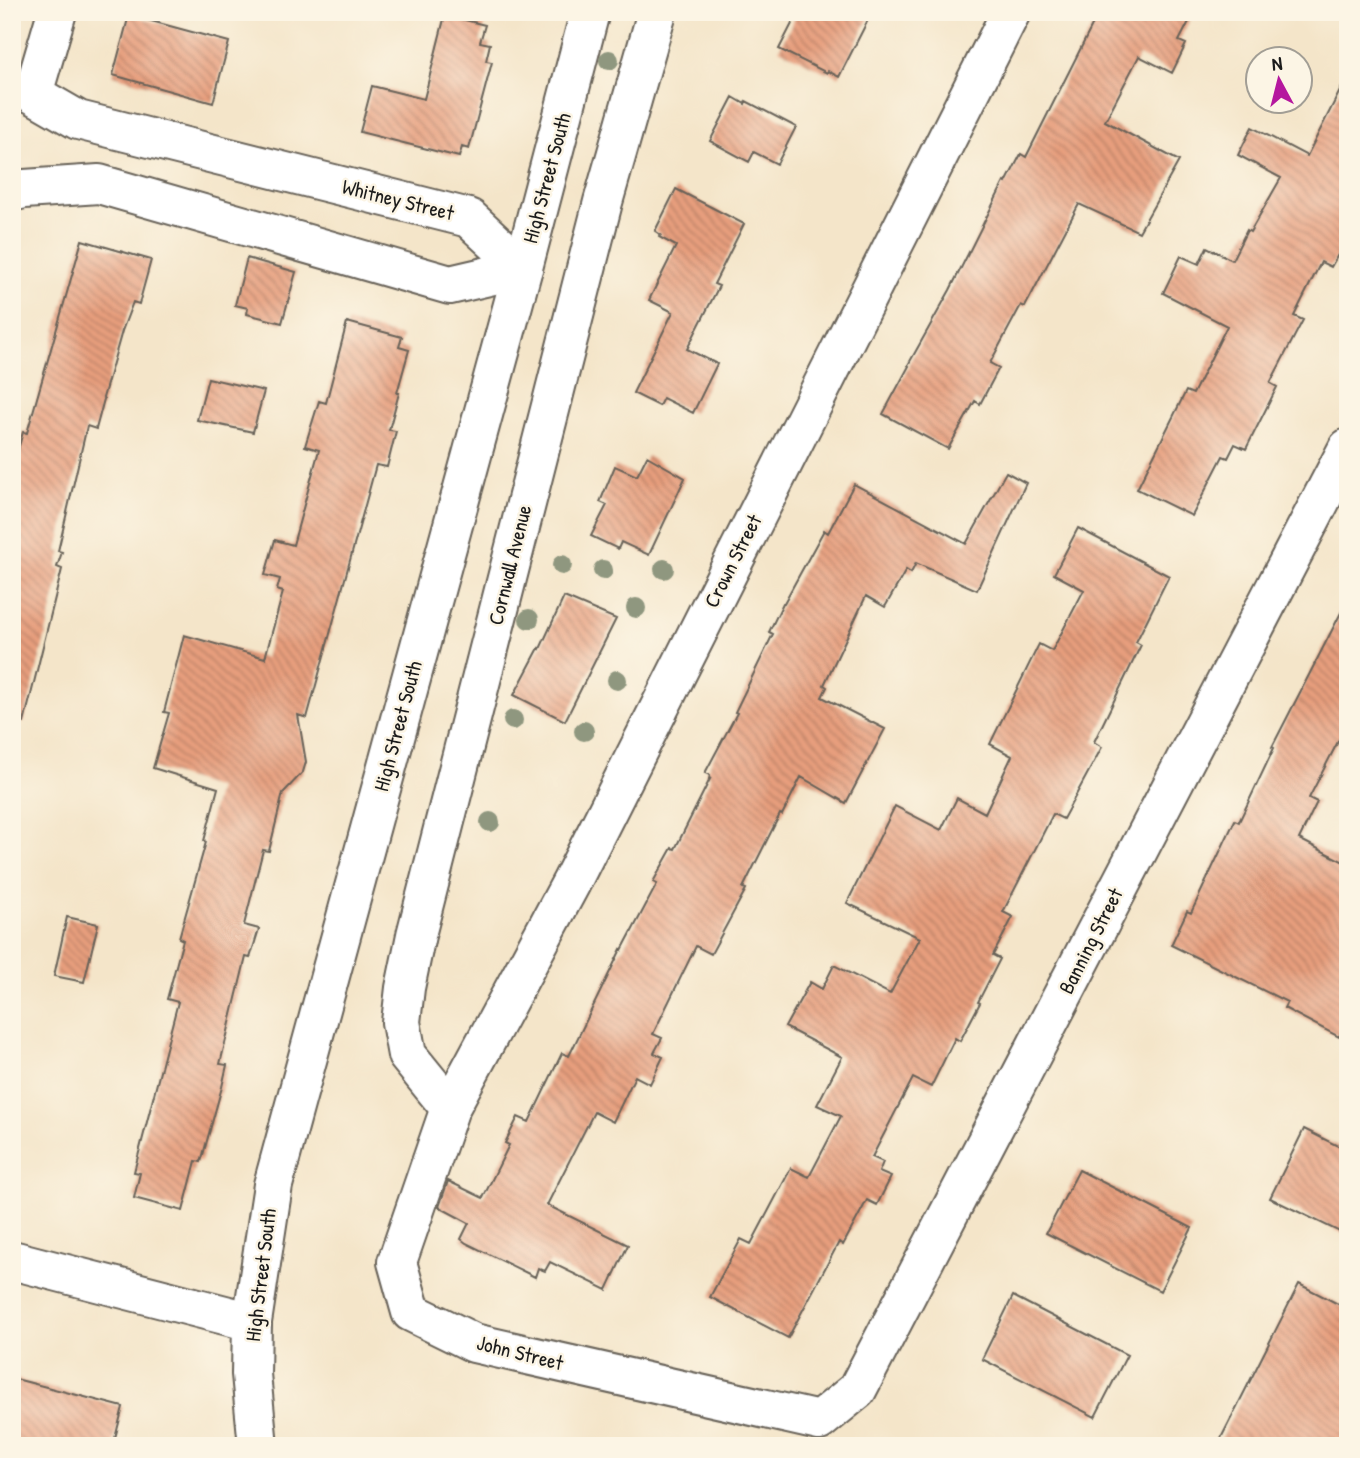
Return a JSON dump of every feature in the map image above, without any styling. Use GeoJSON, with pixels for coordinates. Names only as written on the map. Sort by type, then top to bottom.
{"type":"FeatureCollection","features":[{"type":"Feature","properties":{"kind":"street","name":"High Street South"},"geometry":{"type":"LineString","coordinates":[[257,1446],[251,1374],[252,1322],[273,1185],[523,268],[590,12]]}},
{"type":"Feature","properties":{"kind":"street","name":"Cornwall Avenue"},"geometry":{"type":"LineString","coordinates":[[450,1108],[407,1055],[401,1022],[415,935],[600,216],[657,12]]}},
{"type":"Feature","properties":{"kind":"street","name":"Crown Street"},"geometry":{"type":"LineString","coordinates":[[450,1108],[570,883],[1011,12]]}},
{"type":"Feature","properties":{"kind":"street"},"geometry":{"type":"LineString","coordinates":[[23,104],[56,14]]}},
{"type":"Feature","properties":{"kind":"street","name":"Whitney Street"},"geometry":{"type":"LineString","coordinates":[[23,104],[469,218],[523,268]]}},
{"type":"Feature","properties":{"kind":"street"},"geometry":{"type":"LineString","coordinates":[[12,192],[99,184],[450,285],[523,268]]}},
{"type":"Feature","properties":{"kind":"street","name":"Banning Street"},"geometry":{"type":"LineString","coordinates":[[820,1434],[857,1391],[1348,448]]}},
{"type":"Feature","properties":{"kind":"street","name":"John Street"},"geometry":{"type":"LineString","coordinates":[[450,1108],[397,1262],[411,1312],[474,1343],[820,1434]]}},
{"type":"Feature","properties":{"kind":"street"},"geometry":{"type":"LineString","coordinates":[[12,1260],[252,1322]]}},
{"type":"Feature","properties":{"kind":"building"},"geometry":{"type":"Polygon","coordinates":[[[798,12],[872,12],[839,77],[779,49],[798,12]]]}},
{"type":"Feature","properties":{"kind":"building"},"geometry":{"type":"Polygon","coordinates":[[[1099,12],[1194,12],[1179,41],[1186,44],[1172,73],[1139,56],[1105,121],[1179,161],[1139,232],[1079,204],[1025,307],[1021,305],[990,363],[999,368],[980,404],[975,401],[948,449],[883,414],[1004,182],[1006,183],[1021,154],[1026,157],[1099,12]]]}},
{"type":"Feature","properties":{"kind":"building"},"geometry":{"type":"Polygon","coordinates":[[[129,15],[229,42],[213,103],[113,75],[129,15]]]}},
{"type":"Feature","properties":{"kind":"building"},"geometry":{"type":"Polygon","coordinates":[[[445,15],[485,25],[480,42],[490,44],[486,61],[492,62],[469,149],[462,147],[459,157],[360,132],[372,86],[424,99],[445,15]]]}},
{"type":"Feature","properties":{"kind":"building"},"geometry":{"type":"Polygon","coordinates":[[[1348,75],[1348,237],[1331,267],[1321,262],[1294,316],[1303,320],[1270,383],[1277,387],[1246,449],[1235,444],[1228,458],[1223,456],[1192,516],[1137,489],[1186,391],[1193,394],[1227,326],[1163,293],[1181,256],[1199,264],[1207,247],[1232,260],[1247,230],[1250,232],[1281,178],[1238,155],[1252,127],[1307,156],[1348,75]]]}},
{"type":"Feature","properties":{"kind":"building"},"geometry":{"type":"Polygon","coordinates":[[[733,97],[796,127],[777,164],[754,152],[749,162],[710,141],[733,97]]]}},
{"type":"Feature","properties":{"kind":"building"},"geometry":{"type":"Polygon","coordinates":[[[676,189],[744,224],[714,284],[719,286],[687,349],[717,364],[693,413],[663,398],[659,406],[633,393],[673,312],[649,300],[676,246],[659,237],[661,235],[655,231],[676,189]]]}},
{"type":"Feature","properties":{"kind":"building"},"geometry":{"type":"Polygon","coordinates":[[[82,240],[151,260],[139,304],[133,302],[122,331],[96,429],[87,426],[58,551],[62,552],[57,567],[62,569],[24,723],[12,722],[12,471],[23,432],[27,433],[82,240]]]}},
{"type":"Feature","properties":{"kind":"building"},"geometry":{"type":"Polygon","coordinates":[[[247,258],[296,272],[282,323],[247,314],[248,308],[235,305],[247,258]]]}},
{"type":"Feature","properties":{"kind":"building"},"geometry":{"type":"Polygon","coordinates":[[[347,322],[402,337],[399,347],[409,350],[389,430],[396,431],[387,467],[376,465],[307,718],[298,715],[306,762],[303,772],[283,793],[269,851],[263,850],[244,925],[259,929],[250,958],[246,957],[220,1064],[227,1065],[222,1087],[201,1162],[196,1161],[183,1211],[134,1198],[140,1173],[134,1172],[178,1002],[167,999],[183,940],[179,938],[218,788],[153,768],[169,713],[164,712],[184,635],[265,658],[283,592],[277,590],[280,579],[265,575],[275,540],[293,545],[319,450],[305,446],[319,401],[326,403],[347,322]]]}},
{"type":"Feature","properties":{"kind":"building"},"geometry":{"type":"Polygon","coordinates":[[[208,378],[264,391],[253,432],[197,420],[208,378]]]}},
{"type":"Feature","properties":{"kind":"building"},"geometry":{"type":"Polygon","coordinates":[[[647,456],[685,478],[649,555],[621,542],[618,549],[591,536],[607,505],[600,502],[615,466],[637,476],[647,456]]]}},
{"type":"Feature","properties":{"kind":"building"},"geometry":{"type":"Polygon","coordinates":[[[1006,472],[1026,483],[977,590],[916,563],[911,573],[906,570],[885,607],[866,596],[824,685],[827,687],[822,697],[885,729],[846,803],[801,777],[711,954],[696,946],[653,1034],[662,1038],[654,1053],[663,1057],[650,1084],[635,1076],[613,1122],[594,1112],[547,1205],[628,1245],[607,1290],[550,1262],[545,1271],[538,1268],[535,1277],[466,1243],[461,1239],[469,1223],[439,1207],[448,1181],[483,1198],[509,1145],[505,1143],[518,1117],[529,1122],[562,1053],[569,1056],[621,949],[657,884],[653,882],[672,848],[675,849],[710,779],[710,775],[705,773],[737,713],[735,712],[773,634],[769,632],[783,603],[824,530],[828,533],[854,484],[966,544],[1006,472]]]}},
{"type":"Feature","properties":{"kind":"building"},"geometry":{"type":"Polygon","coordinates":[[[1078,528],[1169,576],[1136,642],[1141,645],[1094,742],[1102,747],[1063,819],[1053,814],[1003,912],[1013,917],[993,955],[1000,959],[978,1002],[980,1003],[960,1041],[955,1038],[931,1087],[913,1078],[872,1157],[883,1162],[879,1172],[891,1177],[877,1205],[867,1200],[843,1245],[839,1242],[788,1338],[710,1297],[741,1239],[751,1244],[791,1168],[809,1177],[841,1116],[817,1105],[842,1057],[785,1027],[810,982],[822,989],[834,965],[890,994],[920,938],[847,903],[895,806],[941,830],[957,798],[985,813],[1012,756],[990,744],[1039,644],[1052,651],[1084,590],[1054,574],[1078,528]]]}},
{"type":"Feature","properties":{"kind":"building"},"geometry":{"type":"Polygon","coordinates":[[[564,597],[616,619],[565,721],[514,695],[540,649],[564,597]]]}},
{"type":"Feature","properties":{"kind":"building"},"geometry":{"type":"Polygon","coordinates":[[[1348,599],[1348,722],[1309,798],[1317,802],[1299,839],[1348,864],[1348,1020],[1339,1037],[1284,1008],[1287,1002],[1171,945],[1187,911],[1191,913],[1235,820],[1239,822],[1274,748],[1272,747],[1348,599]]]}},
{"type":"Feature","properties":{"kind":"building"},"geometry":{"type":"Polygon","coordinates":[[[67,917],[98,924],[84,982],[54,976],[67,917]]]}},
{"type":"Feature","properties":{"kind":"building"},"geometry":{"type":"Polygon","coordinates":[[[1304,1129],[1348,1151],[1348,1236],[1270,1198],[1304,1129]]]}},
{"type":"Feature","properties":{"kind":"building"},"geometry":{"type":"Polygon","coordinates":[[[1079,1170],[1192,1228],[1160,1291],[1046,1233],[1079,1170]]]}},
{"type":"Feature","properties":{"kind":"building"},"geometry":{"type":"Polygon","coordinates":[[[1299,1284],[1348,1309],[1348,1446],[1217,1446],[1299,1284]]]}},
{"type":"Feature","properties":{"kind":"building"},"geometry":{"type":"Polygon","coordinates":[[[1013,1296],[1127,1355],[1095,1417],[982,1359],[1013,1296]]]}},
{"type":"Feature","properties":{"kind":"building"},"geometry":{"type":"Polygon","coordinates":[[[12,1378],[123,1407],[113,1446],[12,1446],[12,1378]]]}}]}
